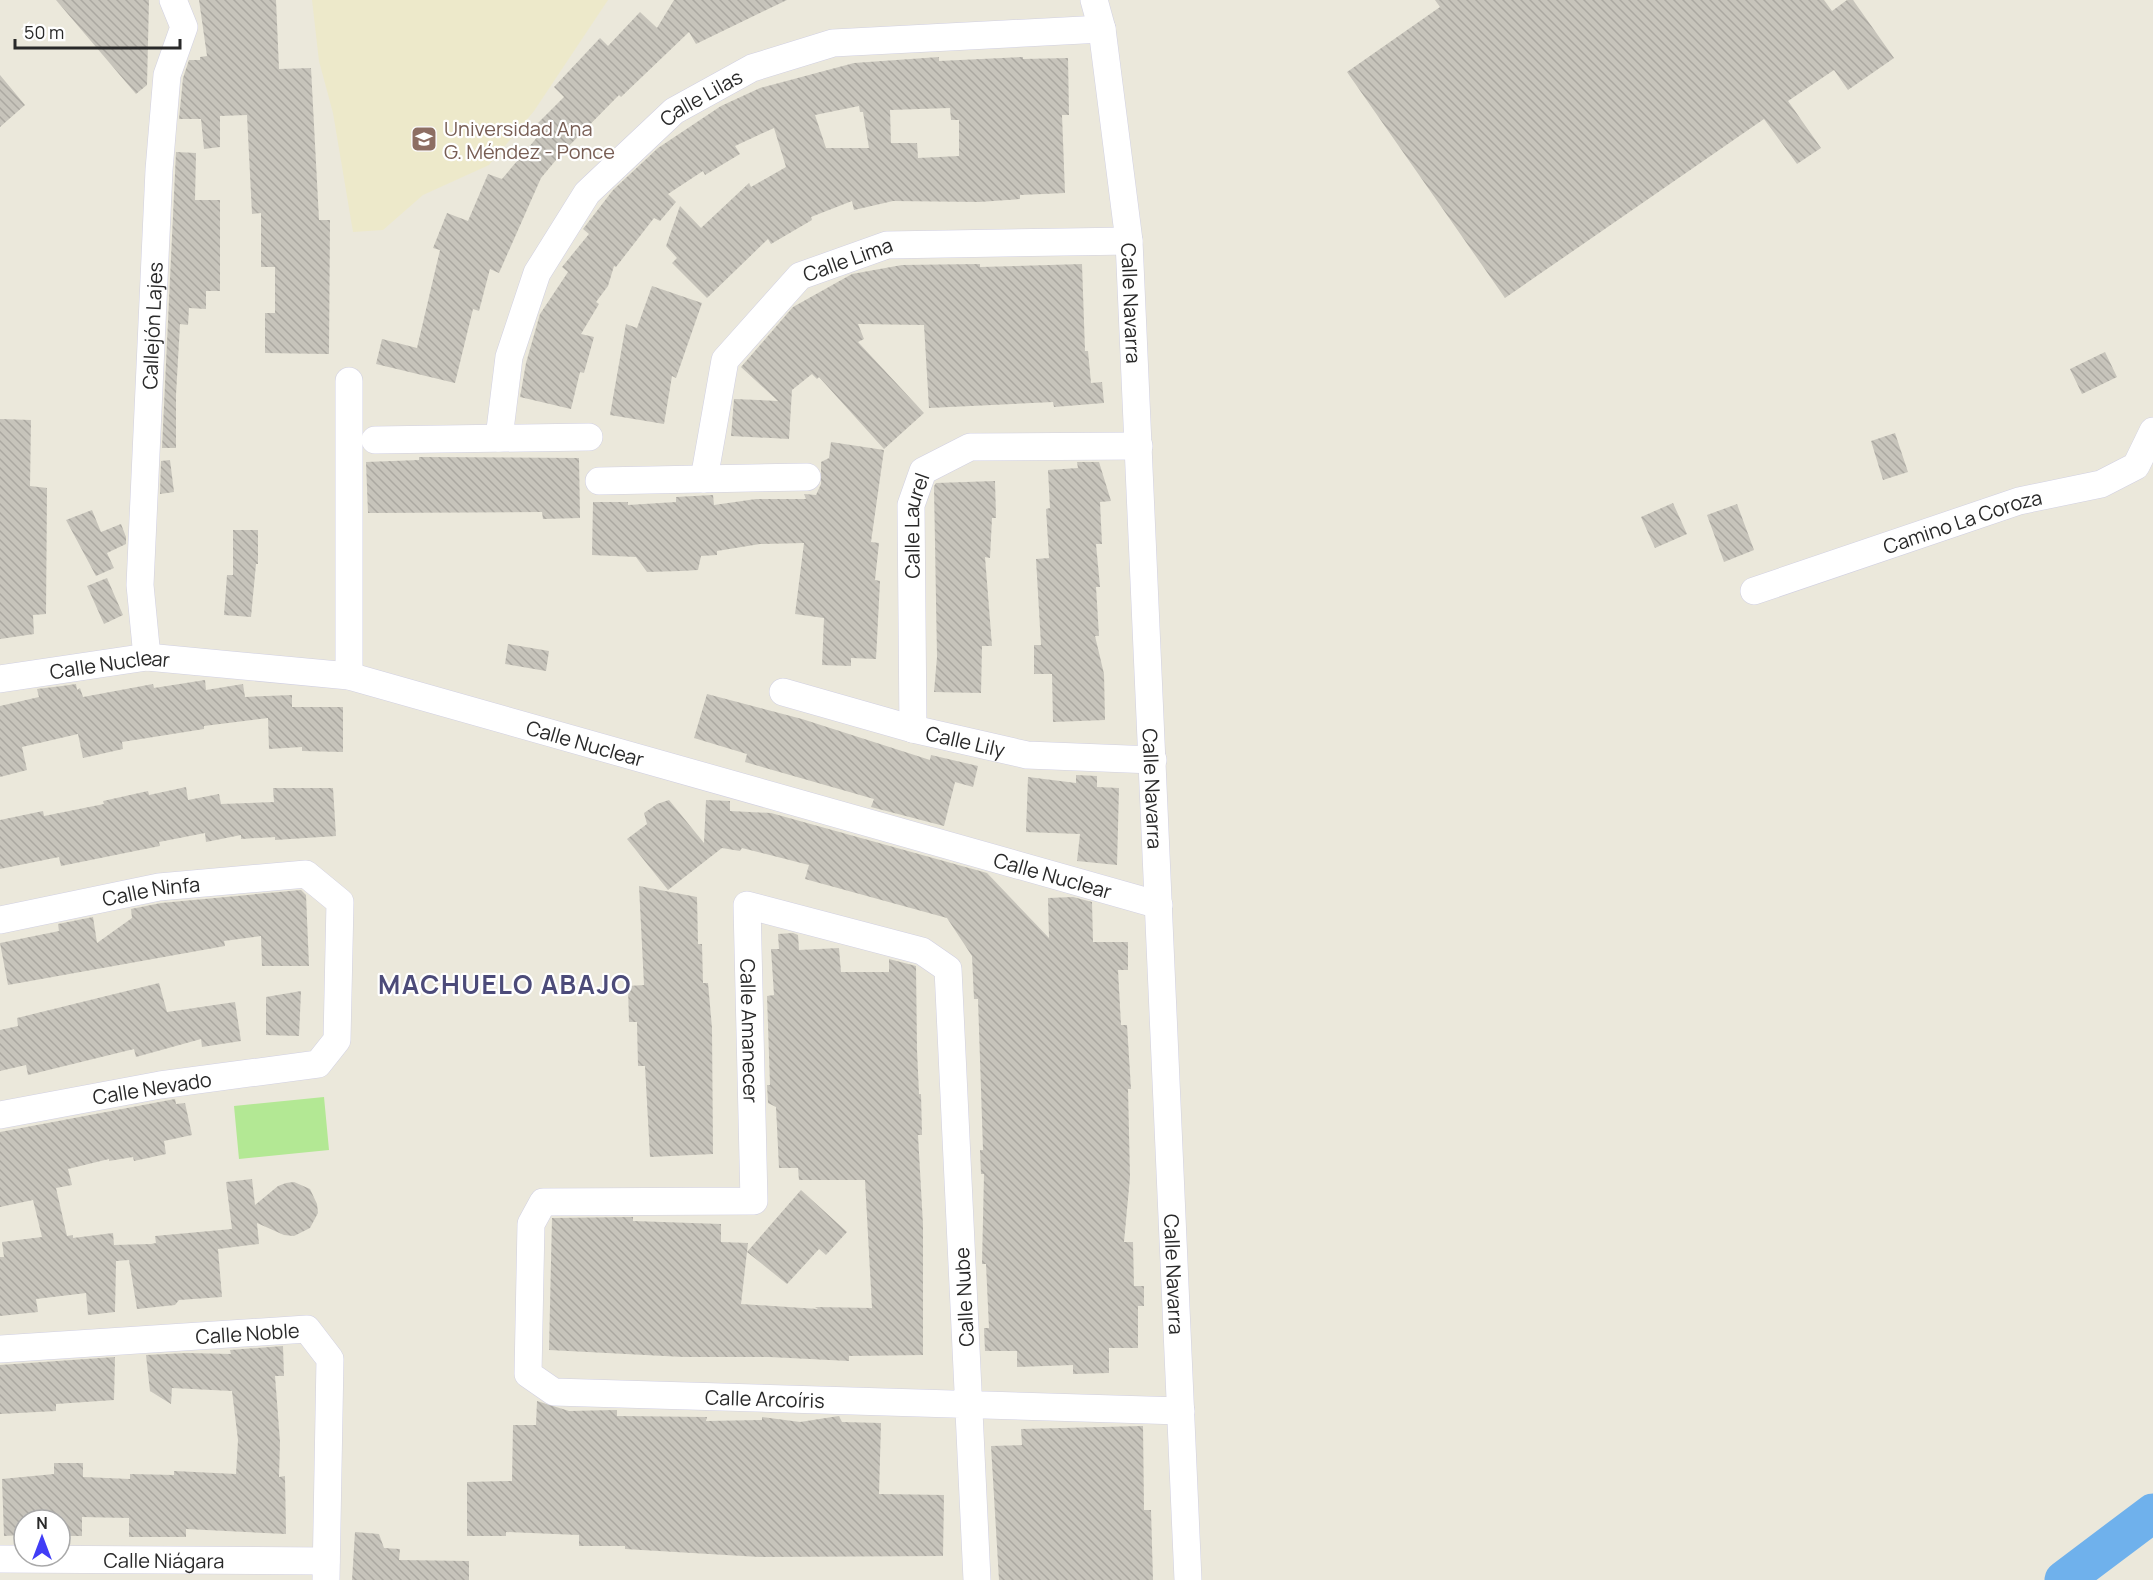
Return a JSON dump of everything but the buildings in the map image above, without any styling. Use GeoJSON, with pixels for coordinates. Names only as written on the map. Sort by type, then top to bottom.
{"type":"FeatureCollection","features":[{"type":"Feature","properties":{"kind":"street","name":"Callejón Lajes"},"geometry":{"type":"LineString","coordinates":[[147,657],[140,585],[159,170],[167,75],[184,27],[173,0]]}},
{"type":"Feature","properties":{"kind":"street","name":"Calle Navarra"},"geometry":{"type":"LineString","coordinates":[[1094,0],[1102,29],[1129,241],[1188,1580]]}},
{"type":"Feature","properties":{"kind":"street","name":"Calle Lilas"},"geometry":{"type":"LineString","coordinates":[[499,438],[509,357],[537,273],[587,193],[674,111],[752,68],[833,43],[1102,29]]}},
{"type":"Feature","properties":{"kind":"street","name":"Calle Lima"},"geometry":{"type":"LineString","coordinates":[[704,479],[725,360],[800,276],[887,245],[1129,241]]}},
{"type":"Feature","properties":{"kind":"street"},"geometry":{"type":"LineString","coordinates":[[349,381],[349,676]]}},
{"type":"Feature","properties":{"kind":"street","name":"Camino La Coroza"},"geometry":{"type":"LineString","coordinates":[[1754,591],[2019,501],[2101,484],[2136,466],[2153,431]]}},
{"type":"Feature","properties":{"kind":"street"},"geometry":{"type":"LineString","coordinates":[[375,440],[589,437]]}},
{"type":"Feature","properties":{"kind":"street","name":"Calle Laurel"},"geometry":{"type":"LineString","coordinates":[[913,729],[911,505],[923,471],[970,447],[1139,446]]}},
{"type":"Feature","properties":{"kind":"street"},"geometry":{"type":"LineString","coordinates":[[600,481],[807,477]]}},
{"type":"Feature","properties":{"kind":"street","name":"Calle Nuclear"},"geometry":{"type":"LineString","coordinates":[[0,679],[147,657],[349,676],[1159,905]]}},
{"type":"Feature","properties":{"kind":"street","name":"Calle Lily"},"geometry":{"type":"LineString","coordinates":[[783,692],[913,729],[1027,755],[1153,760]]}},
{"type":"Feature","properties":{"kind":"street","name":"Calle Ninfa"},"geometry":{"type":"LineString","coordinates":[[0,920],[159,887],[306,874],[340,902],[337,1040],[318,1064],[304,1066]]}},
{"type":"Feature","properties":{"kind":"street","name":"Calle Amanecer"},"geometry":{"type":"LineString","coordinates":[[543,1202],[754,1201],[747,905],[922,951],[948,969],[950,1013]]}},
{"type":"Feature","properties":{"kind":"street","name":"Calle Nube"},"geometry":{"type":"LineString","coordinates":[[950,1013],[976,1580]]}},
{"type":"Feature","properties":{"kind":"street","name":"Calle Nevado"},"geometry":{"type":"LineString","coordinates":[[0,1114],[160,1085],[304,1066]]}},
{"type":"Feature","properties":{"kind":"street","name":"Calle Arcoíris"},"geometry":{"type":"LineString","coordinates":[[543,1202],[531,1224],[528,1374],[554,1392],[1181,1411]]}},
{"type":"Feature","properties":{"kind":"street","name":"Calle Noble"},"geometry":{"type":"LineString","coordinates":[[0,1349],[307,1329],[330,1359],[326,1570]]}},
{"type":"Feature","properties":{"kind":"street","name":"Calle Niágara"},"geometry":{"type":"LineString","coordinates":[[0,1559],[326,1570]]}},
{"type":"Feature","properties":{"kind":"shaded area","name":"Universidad Ana G. Méndez - Ponce"},"geometry":{"type":"Polygon","coordinates":[[[312,0],[608,0],[534,111],[489,165],[423,195],[383,230],[353,232],[333,113],[319,61],[312,0]]]}},
{"type":"Feature","properties":{"kind":"green space"},"geometry":{"type":"Polygon","coordinates":[[[324,1097],[329,1150],[239,1159],[234,1106],[324,1097]]]}},
{"type":"Feature","properties":{"kind":"waterway"},"geometry":{"type":"LineString","coordinates":[[2064,1580],[2153,1513]]}},
{"type":"Feature","properties":{"kind":"place","name":"Universidad Ana G. Méndez - Ponce"},"geometry":{"type":"Point","coordinates":[424,139]}},
{"type":"Feature","properties":{"kind":"district","name":"MACHUELO ABAJO"},"geometry":{"type":"Point","coordinates":[505,984]}}]}
